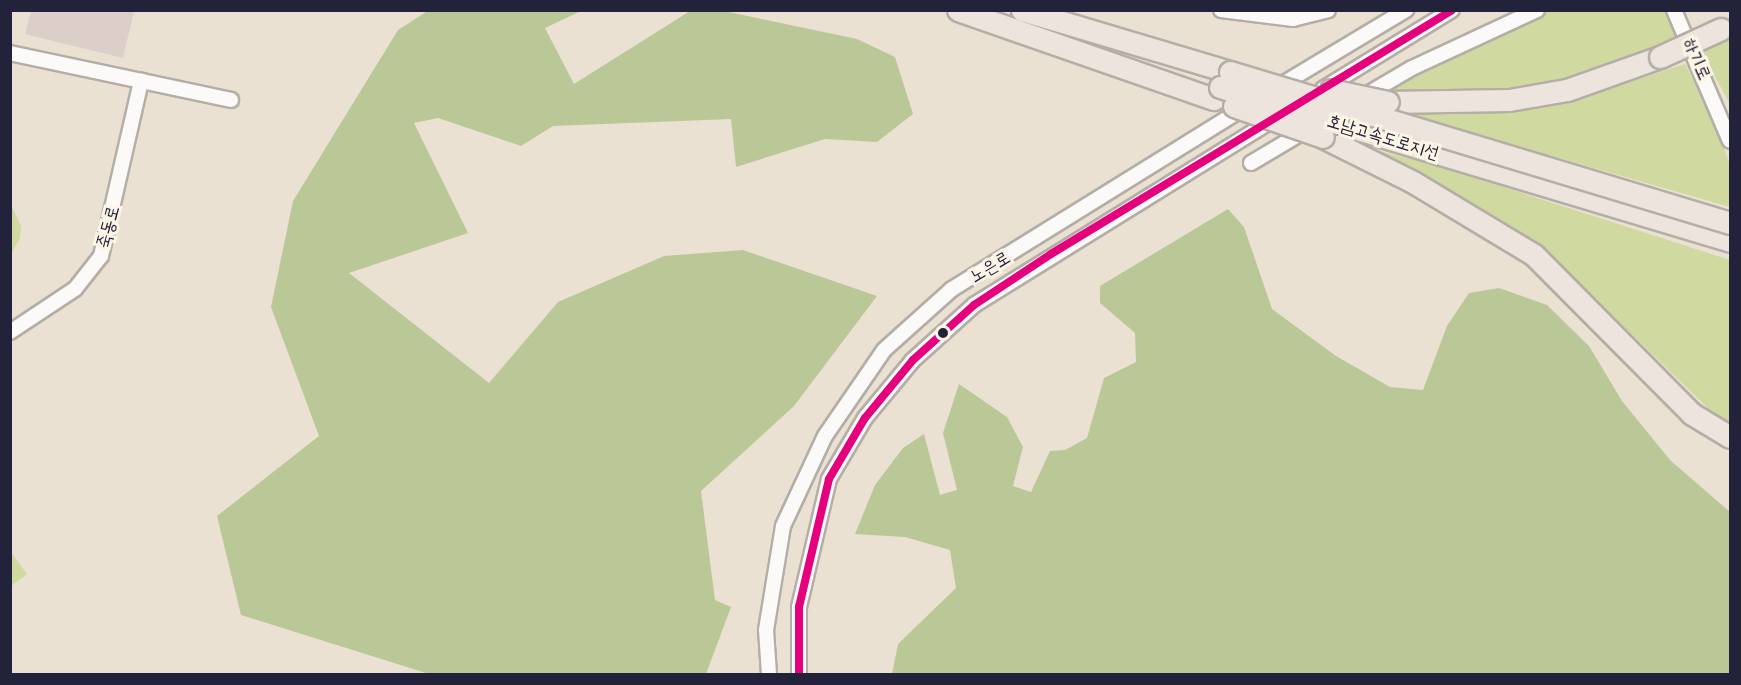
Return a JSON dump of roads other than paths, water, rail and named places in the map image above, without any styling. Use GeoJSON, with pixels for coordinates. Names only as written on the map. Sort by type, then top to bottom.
{"type":"FeatureCollection","features":[{"type":"Feature","properties":{"kind":"highway"},"geometry":{"type":"LineString","coordinates":[[958,10],[1225,80],[1345,94],[1388,102],[1509,100],[1567,90],[1660,57],[1726,26]]}},
{"type":"Feature","properties":{"kind":"highway","name":"호남고속도로지선"},"geometry":{"type":"LineString","coordinates":[[968,10],[1731,223]]}},
{"type":"Feature","properties":{"kind":"highway","name":"호남고속도로지선"},"geometry":{"type":"LineString","coordinates":[[1022,10],[1225,80],[1731,242]]}},
{"type":"Feature","properties":{"kind":"highway"},"geometry":{"type":"LineString","coordinates":[[1041,10],[1225,80],[1323,137],[1413,182],[1534,255],[1692,414],[1731,437]]}},
{"type":"Feature","properties":{"kind":"street"},"geometry":{"type":"LineString","coordinates":[[1221,10],[1293,19],[1328,10]]}},
{"type":"Feature","properties":{"kind":"street","name":"노은로"},"geometry":{"type":"LineString","coordinates":[[769,675],[766,630],[783,526],[825,436],[884,350],[952,289],[1406,10]]}},
{"type":"Feature","properties":{"kind":"street","name":"노은로"},"geometry":{"type":"LineString","coordinates":[[799,675],[799,607],[829,478],[866,418],[913,360],[974,304],[1452,10]]}},
{"type":"Feature","properties":{"kind":"street"},"geometry":{"type":"LineString","coordinates":[[1251,164],[1412,68],[1537,10]]}},
{"type":"Feature","properties":{"kind":"street","name":"하기로"},"geometry":{"type":"LineString","coordinates":[[1681,13],[1731,141]]}},
{"type":"Feature","properties":{"kind":"street"},"geometry":{"type":"LineString","coordinates":[[10,53],[231,100]]}},
{"type":"Feature","properties":{"kind":"street","name":"죽동로"},"geometry":{"type":"LineString","coordinates":[[10,332],[75,289],[101,256],[141,81]]}},
{"type":"Feature","properties":{"kind":"street"},"geometry":{"type":"LineString","coordinates":[[1281,115],[1295,136]]}}]}
